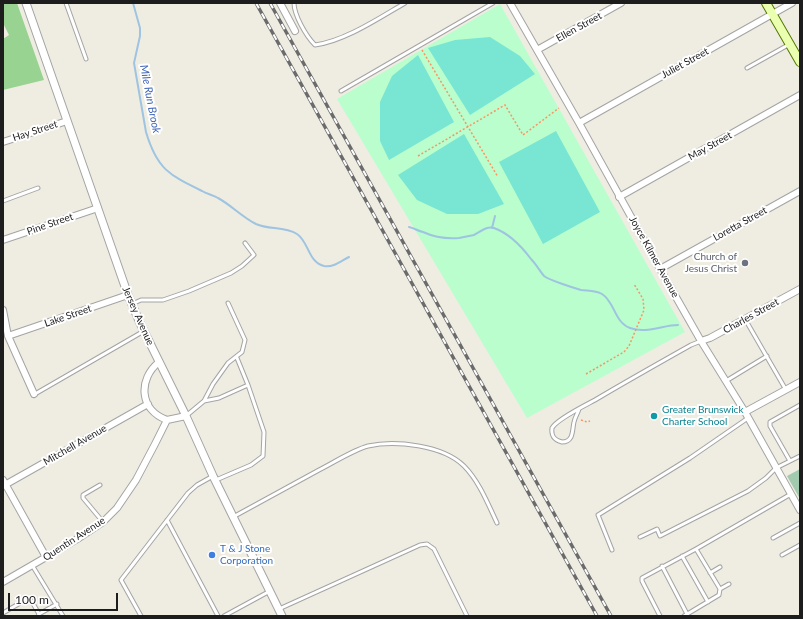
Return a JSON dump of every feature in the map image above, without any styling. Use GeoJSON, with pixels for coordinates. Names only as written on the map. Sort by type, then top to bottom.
{"type":"FeatureCollection","features":[{"type":"Feature","properties":{"kind":"main road"},"geometry":{"type":"LineString","coordinates":[[766,3],[800,62]]}},
{"type":"Feature","properties":{"kind":"street","name":"Jersey Avenue"},"geometry":{"type":"LineString","coordinates":[[26,3],[128,295],[214,478],[281,613]]}},
{"type":"Feature","properties":{"kind":"street"},"geometry":{"type":"LineString","coordinates":[[280,3],[295,31]]}},
{"type":"Feature","properties":{"kind":"street","name":"Joyce Kilmer Avenue"},"geometry":{"type":"LineString","coordinates":[[510,3],[701,341],[745,412],[800,510]]}},
{"type":"Feature","properties":{"kind":"street","name":"Ellen Street"},"geometry":{"type":"LineString","coordinates":[[537,50],[621,3]]}},
{"type":"Feature","properties":{"kind":"street","name":"Juliet Street"},"geometry":{"type":"LineString","coordinates":[[579,123],[792,3]]}},
{"type":"Feature","properties":{"kind":"street","name":"May Street"},"geometry":{"type":"LineString","coordinates":[[619,197],[800,95]]}},
{"type":"Feature","properties":{"kind":"street","name":"Hay Street"},"geometry":{"type":"LineString","coordinates":[[3,142],[68,121]]}},
{"type":"Feature","properties":{"kind":"street","name":"Loretta Street"},"geometry":{"type":"LineString","coordinates":[[660,269],[800,191]]}},
{"type":"Feature","properties":{"kind":"street","name":"Pine Street"},"geometry":{"type":"LineString","coordinates":[[3,240],[98,208]]}},
{"type":"Feature","properties":{"kind":"street","name":"Charles Street"},"geometry":{"type":"LineString","coordinates":[[701,341],[710,338],[800,288]]}},
{"type":"Feature","properties":{"kind":"street","name":"Lake Street"},"geometry":{"type":"LineString","coordinates":[[8,336],[128,295]]}},
{"type":"Feature","properties":{"kind":"street"},"geometry":{"type":"LineString","coordinates":[[3,310],[8,336],[34,394]]}},
{"type":"Feature","properties":{"kind":"street"},"geometry":{"type":"LineString","coordinates":[[159,362],[151,370],[146,379],[144,393],[148,404],[155,413],[166,420],[186,416]]}},
{"type":"Feature","properties":{"kind":"street"},"geometry":{"type":"LineString","coordinates":[[745,412],[800,382]]}},
{"type":"Feature","properties":{"kind":"street","name":"Mitchell Avenue"},"geometry":{"type":"LineString","coordinates":[[4,483],[148,404]]}},
{"type":"Feature","properties":{"kind":"street","name":"Quentin Avenue"},"geometry":{"type":"LineString","coordinates":[[3,582],[103,522],[117,508],[136,480],[166,420]]}},
{"type":"Feature","properties":{"kind":"street"},"geometry":{"type":"LineString","coordinates":[[4,483],[46,557]]}},
{"type":"Feature","properties":{"kind":"lane"},"geometry":{"type":"LineString","coordinates":[[66,3],[86,59]]}},
{"type":"Feature","properties":{"kind":"lane"},"geometry":{"type":"LineString","coordinates":[[294,3],[294,10],[309,38],[315,45],[324,44],[338,39],[405,3]]}},
{"type":"Feature","properties":{"kind":"lane"},"geometry":{"type":"LineString","coordinates":[[341,91],[493,3]]}},
{"type":"Feature","properties":{"kind":"lane"},"geometry":{"type":"LineString","coordinates":[[747,68],[790,44]]}},
{"type":"Feature","properties":{"kind":"lane"},"geometry":{"type":"LineString","coordinates":[[3,201],[38,188]]}},
{"type":"Feature","properties":{"kind":"lane"},"geometry":{"type":"LineString","coordinates":[[132,304],[141,300],[163,300],[175,296],[242,266],[254,255],[245,242]]}},
{"type":"Feature","properties":{"kind":"lane"},"geometry":{"type":"LineString","coordinates":[[186,416],[204,401],[213,384],[228,363],[237,358],[242,352],[246,340],[228,304]]}},
{"type":"Feature","properties":{"kind":"lane"},"geometry":{"type":"LineString","coordinates":[[745,319],[786,390]]}},
{"type":"Feature","properties":{"kind":"lane"},"geometry":{"type":"LineString","coordinates":[[34,394],[144,331]]}},
{"type":"Feature","properties":{"kind":"lane"},"geometry":{"type":"LineString","coordinates":[[580,409],[574,421],[573,434],[569,440],[562,442],[554,439],[551,432],[554,425],[580,409],[691,345],[701,341]]}},
{"type":"Feature","properties":{"kind":"lane"},"geometry":{"type":"LineString","coordinates":[[726,381],[767,356]]}},
{"type":"Feature","properties":{"kind":"lane"},"geometry":{"type":"LineString","coordinates":[[140,616],[120,580],[188,493],[197,485],[251,465],[264,456],[264,432],[237,358]]}},
{"type":"Feature","properties":{"kind":"lane"},"geometry":{"type":"LineString","coordinates":[[204,401],[219,398],[248,385]]}},
{"type":"Feature","properties":{"kind":"lane"},"geometry":{"type":"LineString","coordinates":[[790,461],[770,426],[770,422],[800,405]]}},
{"type":"Feature","properties":{"kind":"lane"},"geometry":{"type":"LineString","coordinates":[[612,550],[598,515],[690,458],[748,418]]}},
{"type":"Feature","properties":{"kind":"lane"},"geometry":{"type":"LineString","coordinates":[[233,517],[338,460],[367,447],[383,444],[399,444],[415,445],[431,449],[452,458],[463,465],[482,492],[497,523]]}},
{"type":"Feature","properties":{"kind":"lane"},"geometry":{"type":"LineString","coordinates":[[640,537],[657,530],[660,536],[748,491],[766,478],[776,468],[800,456]]}},
{"type":"Feature","properties":{"kind":"lane"},"geometry":{"type":"LineString","coordinates":[[100,485],[83,495],[83,498],[103,522]]}},
{"type":"Feature","properties":{"kind":"lane"},"geometry":{"type":"LineString","coordinates":[[660,616],[642,581],[642,578],[696,549],[791,494]]}},
{"type":"Feature","properties":{"kind":"lane"},"geometry":{"type":"LineString","coordinates":[[167,520],[218,616]]}},
{"type":"Feature","properties":{"kind":"lane"},"geometry":{"type":"LineString","coordinates":[[773,538],[800,523]]}},
{"type":"Feature","properties":{"kind":"lane"},"geometry":{"type":"LineString","coordinates":[[281,613],[420,545],[427,544],[434,549],[467,616]]}},
{"type":"Feature","properties":{"kind":"lane"},"geometry":{"type":"LineString","coordinates":[[782,555],[800,545]]}},
{"type":"Feature","properties":{"kind":"lane"},"geometry":{"type":"LineString","coordinates":[[696,549],[720,589]]}},
{"type":"Feature","properties":{"kind":"lane"},"geometry":{"type":"LineString","coordinates":[[682,556],[708,602]]}},
{"type":"Feature","properties":{"kind":"lane"},"geometry":{"type":"LineString","coordinates":[[32,565],[63,616]]}},
{"type":"Feature","properties":{"kind":"lane"},"geometry":{"type":"LineString","coordinates":[[662,566],[685,615],[718,595],[720,589],[729,584]]}},
{"type":"Feature","properties":{"kind":"lane"},"geometry":{"type":"LineString","coordinates":[[710,573],[720,567]]}},
{"type":"Feature","properties":{"kind":"lane"},"geometry":{"type":"LineString","coordinates":[[224,616],[270,591]]}},
{"type":"Feature","properties":{"kind":"lane"},"geometry":{"type":"LineString","coordinates":[[3,612],[27,598],[31,600],[38,615],[57,604]]}},
{"type":"Feature","properties":{"kind":"path"},"geometry":{"type":"LineString","coordinates":[[420,46],[467,128],[498,177]]}},
{"type":"Feature","properties":{"kind":"path"},"geometry":{"type":"LineString","coordinates":[[418,156],[505,104],[523,135],[559,108]]}},
{"type":"Feature","properties":{"kind":"path"},"geometry":{"type":"LineString","coordinates":[[586,374],[624,352],[630,343],[643,314],[644,306],[643,299],[634,284]]}},
{"type":"Feature","properties":{"kind":"path"},"geometry":{"type":"LineString","coordinates":[[581,420],[590,421]]}},
{"type":"Feature","properties":{"kind":"green space"},"geometry":{"type":"Polygon","coordinates":[[[3,3],[17,3],[44,80],[3,90],[3,39],[9,35],[3,23],[3,3]]]}},
{"type":"Feature","properties":{"kind":"green space"},"geometry":{"type":"Polygon","coordinates":[[[500,4],[685,332],[527,418],[337,99],[500,4]]]}},
{"type":"Feature","properties":{"kind":"green space"},"geometry":{"type":"Polygon","coordinates":[[[800,469],[800,499],[787,476],[800,469]]]}},
{"type":"Feature","properties":{"kind":"shaded area"},"geometry":{"type":"Polygon","coordinates":[[[490,37],[520,56],[535,74],[470,115],[428,48],[455,40],[490,37]]]}},
{"type":"Feature","properties":{"kind":"shaded area"},"geometry":{"type":"Polygon","coordinates":[[[418,55],[454,122],[389,160],[380,141],[380,102],[392,76],[418,55]]]}},
{"type":"Feature","properties":{"kind":"shaded area"},"geometry":{"type":"Polygon","coordinates":[[[556,131],[600,212],[543,244],[499,162],[556,131]]]}},
{"type":"Feature","properties":{"kind":"shaded area"},"geometry":{"type":"Polygon","coordinates":[[[464,134],[504,204],[478,214],[447,214],[417,200],[398,175],[464,134]]]}},
{"type":"Feature","properties":{"kind":"waterway","name":"Mile Run Brook"},"geometry":{"type":"LineString","coordinates":[[133,3],[140,28],[140,36],[134,63],[146,132],[150,145],[160,163],[173,175],[218,198],[256,224],[287,230],[297,234],[319,264],[331,266],[349,257]]}},
{"type":"Feature","properties":{"kind":"waterway"},"geometry":{"type":"LineString","coordinates":[[492,228],[495,216]]}},
{"type":"Feature","properties":{"kind":"waterway","name":"Mile Run Brook"},"geometry":{"type":"LineString","coordinates":[[409,227],[432,235],[450,238],[474,235],[486,229],[494,228],[504,233],[519,245],[547,278],[581,290],[594,291],[602,294],[610,302],[621,321],[630,328],[636,330],[648,330],[678,325]]}},
{"type":"Feature","properties":{"kind":"railway"},"geometry":{"type":"LineString","coordinates":[[256,3],[597,616]]}},
{"type":"Feature","properties":{"kind":"railway"},"geometry":{"type":"LineString","coordinates":[[270,3],[611,616]]}},
{"type":"Feature","properties":{"kind":"place","name":"Church of Jesus Christ"},"geometry":{"type":"Point","coordinates":[745,263]}},
{"type":"Feature","properties":{"kind":"place","name":"Greater Brunswick Charter School"},"geometry":{"type":"Point","coordinates":[654,416]}},
{"type":"Feature","properties":{"kind":"place","name":"T & J Stone Corporation"},"geometry":{"type":"Point","coordinates":[212,555]}}]}
